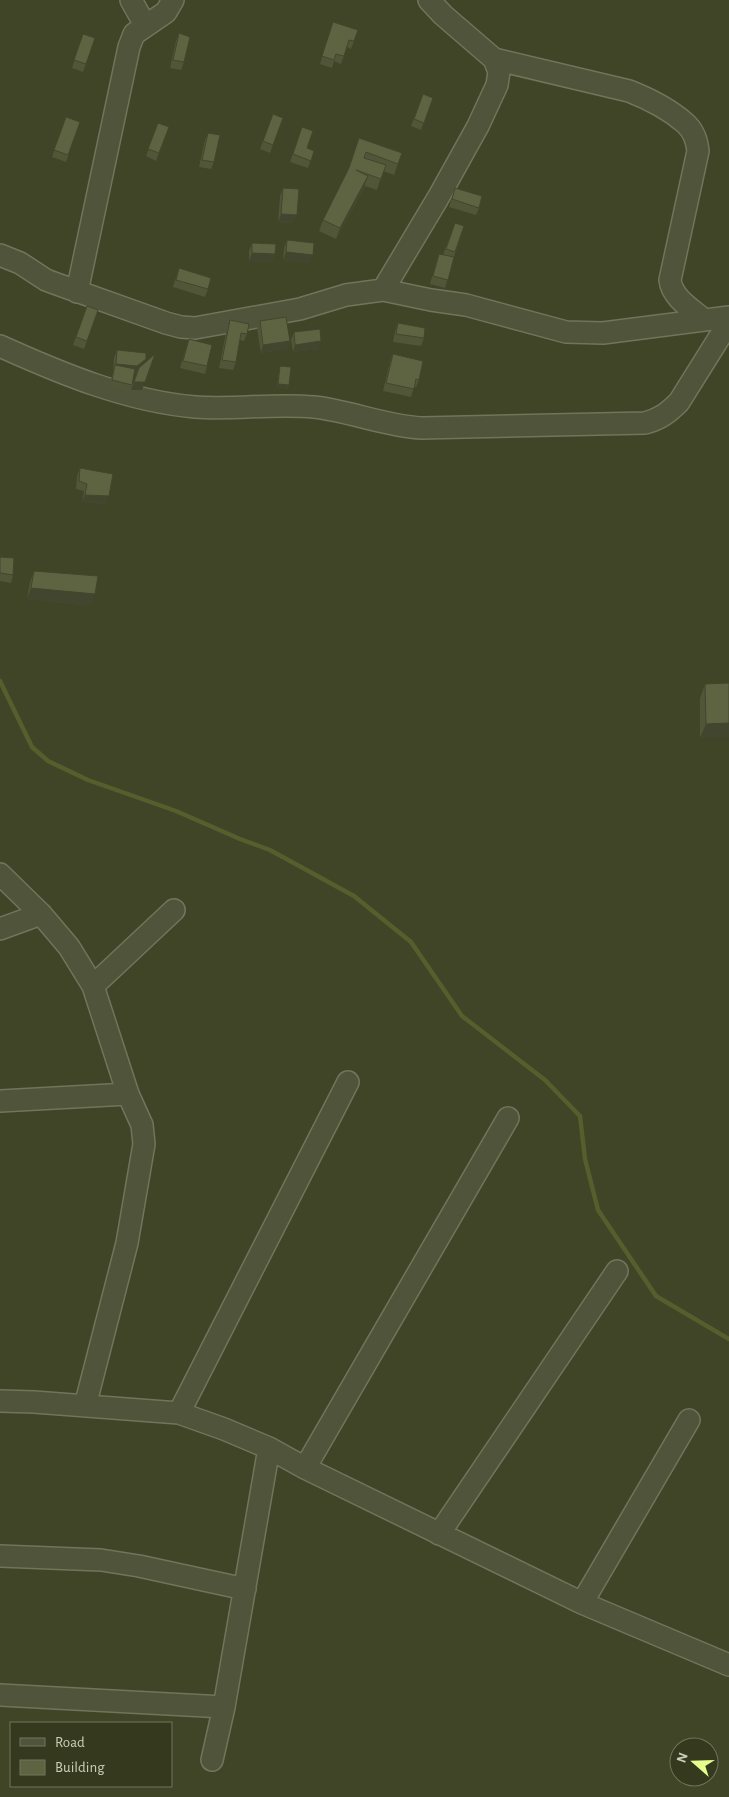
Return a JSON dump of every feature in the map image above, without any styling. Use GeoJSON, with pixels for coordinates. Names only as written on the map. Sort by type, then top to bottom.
{"type":"FeatureCollection","features":[{"type":"Feature","properties":{"kind":"street"},"geometry":{"type":"LineString","coordinates":[[131,0],[145,25]]}},
{"type":"Feature","properties":{"kind":"street"},"geometry":{"type":"LineString","coordinates":[[77,292],[129,46],[134,34],[166,12],[173,0]]}},
{"type":"Feature","properties":{"kind":"street"},"geometry":{"type":"LineString","coordinates":[[430,0],[443,15],[494,59],[629,91],[645,97],[686,123],[697,141],[698,151],[670,287],[675,294],[704,320]]}},
{"type":"Feature","properties":{"kind":"street"},"geometry":{"type":"LineString","coordinates":[[383,290],[478,126],[497,85],[499,72],[494,59]]}},
{"type":"Feature","properties":{"kind":"street"},"geometry":{"type":"LineString","coordinates":[[0,255],[20,263],[46,280],[180,327],[195,328],[300,309],[346,295],[383,290],[466,305],[566,332],[585,334],[729,317]]}},
{"type":"Feature","properties":{"kind":"street"},"geometry":{"type":"LineString","coordinates":[[0,346],[84,381],[138,398],[193,406],[220,408],[313,407],[344,412],[409,428],[645,423],[664,416],[679,402],[729,322]]}},
{"type":"Feature","properties":{"kind":"street"},"geometry":{"type":"LineString","coordinates":[[0,874],[41,914],[69,947],[93,986],[128,1094],[142,1125],[144,1144],[127,1243],[85,1406]]}},
{"type":"Feature","properties":{"kind":"street"},"geometry":{"type":"LineString","coordinates":[[93,986],[174,910]]}},
{"type":"Feature","properties":{"kind":"street"},"geometry":{"type":"LineString","coordinates":[[0,929],[41,914]]}},
{"type":"Feature","properties":{"kind":"street"},"geometry":{"type":"LineString","coordinates":[[179,1413],[348,1082]]}},
{"type":"Feature","properties":{"kind":"street"},"geometry":{"type":"LineString","coordinates":[[0,1101],[128,1094]]}},
{"type":"Feature","properties":{"kind":"street"},"geometry":{"type":"LineString","coordinates":[[306,1468],[508,1118]]}},
{"type":"Feature","properties":{"kind":"street"},"geometry":{"type":"LineString","coordinates":[[439,1534],[617,1271]]}},
{"type":"Feature","properties":{"kind":"street"},"geometry":{"type":"LineString","coordinates":[[0,1401],[179,1413],[224,1429],[269,1448],[439,1534],[582,1603],[729,1665]]}},
{"type":"Feature","properties":{"kind":"street"},"geometry":{"type":"LineString","coordinates":[[582,1603],[689,1420]]}},
{"type":"Feature","properties":{"kind":"street"},"geometry":{"type":"LineString","coordinates":[[212,1760],[224,1707],[269,1448]]}},
{"type":"Feature","properties":{"kind":"street"},"geometry":{"type":"LineString","coordinates":[[0,1556],[101,1560],[139,1566],[245,1589]]}},
{"type":"Feature","properties":{"kind":"street"},"geometry":{"type":"LineString","coordinates":[[0,1694],[224,1707]]}},
{"type":"Feature","properties":{"kind":"building"},"geometry":{"type":"Polygon","coordinates":[[[333,22],[358,30],[354,41],[349,40],[344,56],[336,54],[334,60],[322,56],[333,22]]]}},
{"type":"Feature","properties":{"kind":"building"},"geometry":{"type":"Polygon","coordinates":[[[179,33],[190,37],[184,62],[173,60],[179,33]]]}},
{"type":"Feature","properties":{"kind":"building"},"geometry":{"type":"Polygon","coordinates":[[[83,34],[95,38],[86,64],[74,60],[83,34]]]}},
{"type":"Feature","properties":{"kind":"building"},"geometry":{"type":"Polygon","coordinates":[[[423,94],[433,98],[424,123],[414,119],[423,94]]]}},
{"type":"Feature","properties":{"kind":"building"},"geometry":{"type":"Polygon","coordinates":[[[273,114],[283,118],[273,145],[263,141],[273,114]]]}},
{"type":"Feature","properties":{"kind":"building"},"geometry":{"type":"Polygon","coordinates":[[[66,117],[80,122],[68,155],[54,150],[66,117]]]}},
{"type":"Feature","properties":{"kind":"building"},"geometry":{"type":"Polygon","coordinates":[[[158,123],[169,127],[159,153],[148,149],[158,123]]]}},
{"type":"Feature","properties":{"kind":"building"},"geometry":{"type":"Polygon","coordinates":[[[302,127],[313,131],[307,148],[314,151],[311,161],[293,154],[302,127]]]}},
{"type":"Feature","properties":{"kind":"building"},"geometry":{"type":"Polygon","coordinates":[[[208,133],[220,135],[214,162],[202,160],[208,133]]]}},
{"type":"Feature","properties":{"kind":"building"},"geometry":{"type":"Polygon","coordinates":[[[359,138],[402,153],[398,164],[366,152],[364,158],[386,165],[381,179],[356,170],[368,176],[340,228],[323,220],[349,168],[359,138]]]}},
{"type":"Feature","properties":{"kind":"building"},"geometry":{"type":"Polygon","coordinates":[[[283,188],[299,189],[297,215],[281,214],[283,188]]]}},
{"type":"Feature","properties":{"kind":"building"},"geometry":{"type":"Polygon","coordinates":[[[455,188],[482,196],[479,208],[452,199],[455,188]]]}},
{"type":"Feature","properties":{"kind":"building"},"geometry":{"type":"Polygon","coordinates":[[[455,223],[464,226],[455,252],[446,249],[455,223]]]}},
{"type":"Feature","properties":{"kind":"building"},"geometry":{"type":"Polygon","coordinates":[[[287,240],[314,243],[313,255],[286,252],[287,240]]]}},
{"type":"Feature","properties":{"kind":"building"},"geometry":{"type":"Polygon","coordinates":[[[252,243],[276,244],[275,254],[252,253],[252,243]]]}},
{"type":"Feature","properties":{"kind":"building"},"geometry":{"type":"Polygon","coordinates":[[[439,254],[454,257],[448,280],[433,276],[439,254]]]}},
{"type":"Feature","properties":{"kind":"building"},"geometry":{"type":"Polygon","coordinates":[[[179,268],[211,278],[208,289],[176,280],[179,268]]]}},
{"type":"Feature","properties":{"kind":"building"},"geometry":{"type":"Polygon","coordinates":[[[87,306],[98,310],[87,341],[76,337],[87,306]]]}},
{"type":"Feature","properties":{"kind":"building"},"geometry":{"type":"Polygon","coordinates":[[[286,317],[290,341],[263,345],[260,321],[286,317]]]}},
{"type":"Feature","properties":{"kind":"building"},"geometry":{"type":"Polygon","coordinates":[[[230,320],[249,324],[247,334],[241,333],[236,362],[222,360],[230,320]]]}},
{"type":"Feature","properties":{"kind":"building"},"geometry":{"type":"Polygon","coordinates":[[[398,323],[425,328],[424,338],[396,334],[398,323]]]}},
{"type":"Feature","properties":{"kind":"building"},"geometry":{"type":"Polygon","coordinates":[[[320,329],[321,341],[295,345],[294,332],[320,329]]]}},
{"type":"Feature","properties":{"kind":"building"},"geometry":{"type":"Polygon","coordinates":[[[189,339],[212,345],[207,366],[183,361],[189,339]]]}},
{"type":"Feature","properties":{"kind":"building"},"geometry":{"type":"Polygon","coordinates":[[[117,350],[146,353],[146,359],[137,366],[116,364],[117,350]]]}},
{"type":"Feature","properties":{"kind":"building"},"geometry":{"type":"Polygon","coordinates":[[[155,354],[145,382],[134,382],[139,368],[155,354]]]}},
{"type":"Feature","properties":{"kind":"building"},"geometry":{"type":"Polygon","coordinates":[[[393,354],[423,361],[419,380],[416,379],[414,389],[386,383],[393,354]]]}},
{"type":"Feature","properties":{"kind":"building"},"geometry":{"type":"Polygon","coordinates":[[[115,365],[135,369],[132,385],[112,380],[115,365]]]}},
{"type":"Feature","properties":{"kind":"building"},"geometry":{"type":"Polygon","coordinates":[[[280,366],[291,367],[289,385],[278,384],[280,366]]]}},
{"type":"Feature","properties":{"kind":"building"},"geometry":{"type":"Polygon","coordinates":[[[80,468],[113,474],[109,496],[85,495],[87,484],[79,481],[80,468]]]}},
{"type":"Feature","properties":{"kind":"building"},"geometry":{"type":"Polygon","coordinates":[[[0,557],[14,558],[13,575],[0,573],[0,557]]]}},
{"type":"Feature","properties":{"kind":"building"},"geometry":{"type":"Polygon","coordinates":[[[34,571],[98,576],[95,594],[31,588],[34,571]]]}},
{"type":"Feature","properties":{"kind":"building"},"geometry":{"type":"Polygon","coordinates":[[[729,683],[729,723],[706,724],[705,684],[729,683]]]}},
{"type":"Feature","properties":{"kind":"waterway"},"geometry":{"type":"LineString","coordinates":[[0,681],[32,747],[48,761],[88,780],[176,811],[270,850],[354,896],[411,942],[462,1016],[545,1080],[580,1116],[585,1159],[598,1210],[656,1296],[729,1339]]}}]}
